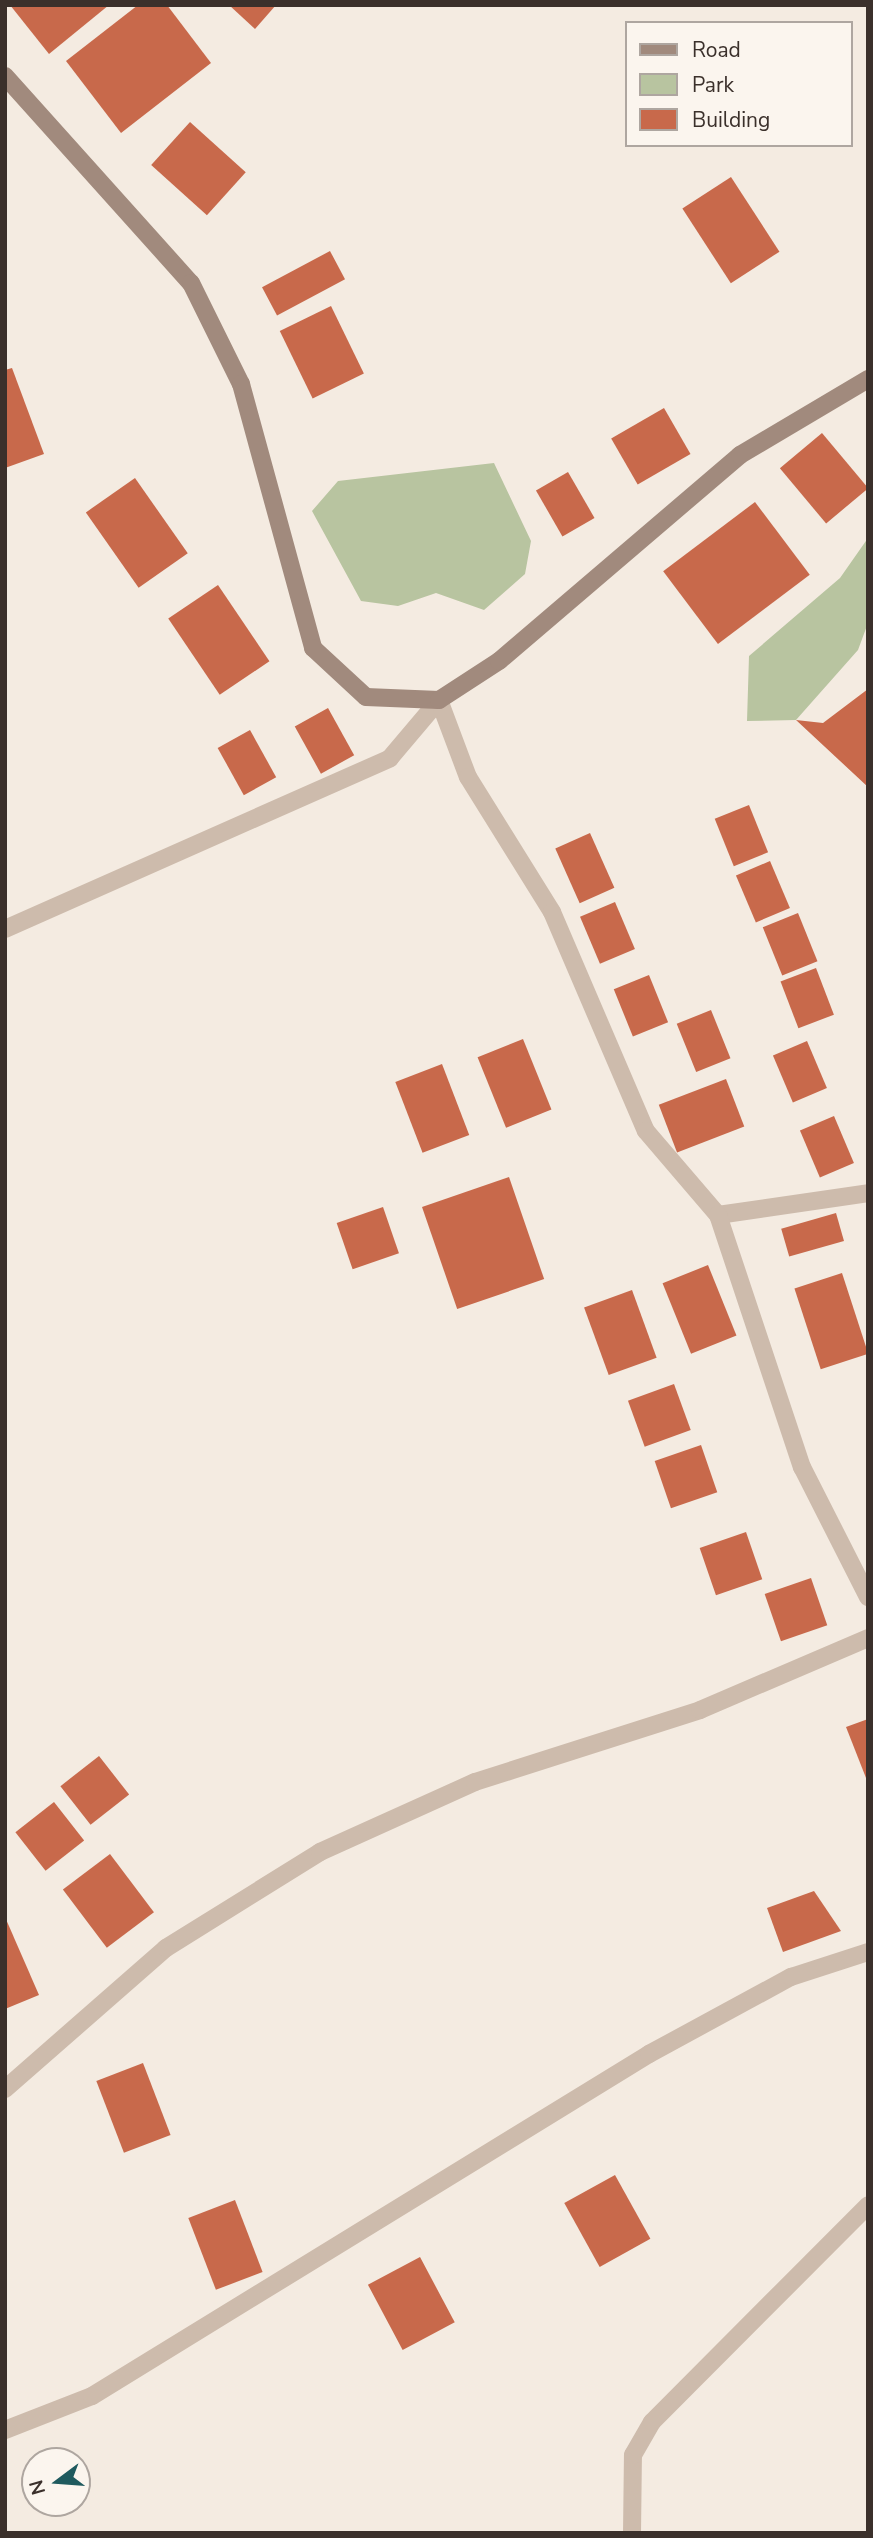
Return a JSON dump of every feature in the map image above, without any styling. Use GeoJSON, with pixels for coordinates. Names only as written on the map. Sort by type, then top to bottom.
{"type":"FeatureCollection","features":[{"type":"Feature","properties":{"kind":"street"},"geometry":{"type":"LineString","coordinates":[[5,76],[191,283],[241,384],[313,648],[366,697],[439,700]]}},
{"type":"Feature","properties":{"kind":"street"},"geometry":{"type":"LineString","coordinates":[[5,929],[390,758],[439,700],[499,661],[740,455],[868,379]]}},
{"type":"Feature","properties":{"kind":"street"},"geometry":{"type":"LineString","coordinates":[[439,700],[468,777],[552,912],[646,1131],[718,1215],[802,1467],[868,1597]]}},
{"type":"Feature","properties":{"kind":"street"},"geometry":{"type":"LineString","coordinates":[[718,1215],[868,1193]]}},
{"type":"Feature","properties":{"kind":"street"},"geometry":{"type":"LineString","coordinates":[[5,2089],[166,1948],[320,1852],[475,1782],[700,1710],[868,1638]]}},
{"type":"Feature","properties":{"kind":"street"},"geometry":{"type":"LineString","coordinates":[[5,2430],[92,2396],[649,2054],[791,1977],[868,1952]]}},
{"type":"Feature","properties":{"kind":"street"},"geometry":{"type":"LineString","coordinates":[[632,2533],[633,2455],[652,2422],[868,2204]]}},
{"type":"Feature","properties":{"kind":"green space"},"geometry":{"type":"Polygon","coordinates":[[[494,463],[531,541],[525,574],[484,610],[436,593],[398,606],[361,601],[312,511],[338,481],[494,463]]]}},
{"type":"Feature","properties":{"kind":"green space"},"geometry":{"type":"Polygon","coordinates":[[[868,538],[868,623],[858,650],[796,720],[747,721],[749,656],[840,578],[868,538]]]}},
{"type":"Feature","properties":{"kind":"building"},"geometry":{"type":"Polygon","coordinates":[[[10,5],[109,5],[49,54],[10,5]]]}},
{"type":"Feature","properties":{"kind":"building"},"geometry":{"type":"Polygon","coordinates":[[[138,5],[167,5],[211,63],[121,133],[66,61],[138,5]]]}},
{"type":"Feature","properties":{"kind":"building"},"geometry":{"type":"Polygon","coordinates":[[[229,5],[276,5],[255,29],[229,5]]]}},
{"type":"Feature","properties":{"kind":"building"},"geometry":{"type":"Polygon","coordinates":[[[190,122],[246,172],[207,215],[151,165],[190,122]]]}},
{"type":"Feature","properties":{"kind":"building"},"geometry":{"type":"Polygon","coordinates":[[[731,177],[779,252],[731,283],[682,209],[731,177]]]}},
{"type":"Feature","properties":{"kind":"building"},"geometry":{"type":"Polygon","coordinates":[[[330,251],[345,279],[277,315],[262,287],[330,251]]]}},
{"type":"Feature","properties":{"kind":"building"},"geometry":{"type":"Polygon","coordinates":[[[331,306],[364,373],[313,398],[280,331],[331,306]]]}},
{"type":"Feature","properties":{"kind":"building"},"geometry":{"type":"Polygon","coordinates":[[[12,368],[44,454],[5,468],[5,370],[12,368]]]}},
{"type":"Feature","properties":{"kind":"building"},"geometry":{"type":"Polygon","coordinates":[[[664,408],[690,454],[638,484],[611,438],[664,408]]]}},
{"type":"Feature","properties":{"kind":"building"},"geometry":{"type":"Polygon","coordinates":[[[822,433],[868,488],[826,524],[780,468],[822,433]]]}},
{"type":"Feature","properties":{"kind":"building"},"geometry":{"type":"Polygon","coordinates":[[[568,472],[594,518],[562,536],[536,490],[568,472]]]}},
{"type":"Feature","properties":{"kind":"building"},"geometry":{"type":"Polygon","coordinates":[[[135,478],[188,553],[139,588],[86,512],[135,478]]]}},
{"type":"Feature","properties":{"kind":"building"},"geometry":{"type":"Polygon","coordinates":[[[755,502],[810,575],[718,644],[663,571],[755,502]]]}},
{"type":"Feature","properties":{"kind":"building"},"geometry":{"type":"Polygon","coordinates":[[[218,585],[269,661],[220,695],[168,619],[218,585]]]}},
{"type":"Feature","properties":{"kind":"building"},"geometry":{"type":"Polygon","coordinates":[[[868,689],[868,787],[796,720],[823,723],[868,689]]]}},
{"type":"Feature","properties":{"kind":"building"},"geometry":{"type":"Polygon","coordinates":[[[328,708],[354,755],[321,774],[295,726],[328,708]]]}},
{"type":"Feature","properties":{"kind":"building"},"geometry":{"type":"Polygon","coordinates":[[[250,730],[276,777],[244,795],[218,748],[250,730]]]}},
{"type":"Feature","properties":{"kind":"building"},"geometry":{"type":"Polygon","coordinates":[[[749,805],[768,852],[734,866],[715,819],[749,805]]]}},
{"type":"Feature","properties":{"kind":"building"},"geometry":{"type":"Polygon","coordinates":[[[590,833],[614,888],[580,903],[555,848],[590,833]]]}},
{"type":"Feature","properties":{"kind":"building"},"geometry":{"type":"Polygon","coordinates":[[[770,861],[790,908],[756,922],[736,875],[770,861]]]}},
{"type":"Feature","properties":{"kind":"building"},"geometry":{"type":"Polygon","coordinates":[[[615,902],[635,949],[600,964],[580,917],[615,902]]]}},
{"type":"Feature","properties":{"kind":"building"},"geometry":{"type":"Polygon","coordinates":[[[798,913],[817,961],[782,975],[763,927],[798,913]]]}},
{"type":"Feature","properties":{"kind":"building"},"geometry":{"type":"Polygon","coordinates":[[[816,968],[834,1015],[798,1028],[781,982],[816,968]]]}},
{"type":"Feature","properties":{"kind":"building"},"geometry":{"type":"Polygon","coordinates":[[[649,975],[668,1022],[633,1037],[614,989],[649,975]]]}},
{"type":"Feature","properties":{"kind":"building"},"geometry":{"type":"Polygon","coordinates":[[[711,1010],[730,1058],[696,1072],[677,1024],[711,1010]]]}},
{"type":"Feature","properties":{"kind":"building"},"geometry":{"type":"Polygon","coordinates":[[[523,1039],[551,1109],[506,1128],[478,1057],[523,1039]]]}},
{"type":"Feature","properties":{"kind":"building"},"geometry":{"type":"Polygon","coordinates":[[[807,1041],[827,1088],[793,1102],[773,1055],[807,1041]]]}},
{"type":"Feature","properties":{"kind":"building"},"geometry":{"type":"Polygon","coordinates":[[[442,1064],[469,1135],[423,1153],[395,1082],[442,1064]]]}},
{"type":"Feature","properties":{"kind":"building"},"geometry":{"type":"Polygon","coordinates":[[[726,1079],[744,1127],[677,1152],[659,1105],[726,1079]]]}},
{"type":"Feature","properties":{"kind":"building"},"geometry":{"type":"Polygon","coordinates":[[[834,1116],[854,1163],[820,1177],[800,1130],[834,1116]]]}},
{"type":"Feature","properties":{"kind":"building"},"geometry":{"type":"Polygon","coordinates":[[[509,1177],[544,1279],[457,1309],[422,1207],[509,1177]]]}},
{"type":"Feature","properties":{"kind":"building"},"geometry":{"type":"Polygon","coordinates":[[[383,1207],[399,1253],[353,1269],[337,1223],[383,1207]]]}},
{"type":"Feature","properties":{"kind":"building"},"geometry":{"type":"Polygon","coordinates":[[[836,1213],[844,1241],[789,1257],[781,1229],[836,1213]]]}},
{"type":"Feature","properties":{"kind":"building"},"geometry":{"type":"Polygon","coordinates":[[[708,1265],[736,1335],[691,1354],[663,1283],[708,1265]]]}},
{"type":"Feature","properties":{"kind":"building"},"geometry":{"type":"Polygon","coordinates":[[[842,1273],[868,1354],[821,1369],[794,1288],[842,1273]]]}},
{"type":"Feature","properties":{"kind":"building"},"geometry":{"type":"Polygon","coordinates":[[[632,1290],[657,1358],[609,1375],[584,1307],[632,1290]]]}},
{"type":"Feature","properties":{"kind":"building"},"geometry":{"type":"Polygon","coordinates":[[[674,1384],[691,1430],[645,1447],[628,1401],[674,1384]]]}},
{"type":"Feature","properties":{"kind":"building"},"geometry":{"type":"Polygon","coordinates":[[[701,1445],[717,1492],[671,1508],[655,1461],[701,1445]]]}},
{"type":"Feature","properties":{"kind":"building"},"geometry":{"type":"Polygon","coordinates":[[[746,1532],[762,1579],[716,1595],[700,1548],[746,1532]]]}},
{"type":"Feature","properties":{"kind":"building"},"geometry":{"type":"Polygon","coordinates":[[[811,1578],[827,1625],[781,1641],[765,1594],[811,1578]]]}},
{"type":"Feature","properties":{"kind":"building"},"geometry":{"type":"Polygon","coordinates":[[[868,1719],[868,1783],[846,1727],[868,1719]]]}},
{"type":"Feature","properties":{"kind":"building"},"geometry":{"type":"Polygon","coordinates":[[[99,1756],[129,1795],[91,1825],[60,1786],[99,1756]]]}},
{"type":"Feature","properties":{"kind":"building"},"geometry":{"type":"Polygon","coordinates":[[[54,1802],[84,1841],[46,1871],[15,1832],[54,1802]]]}},
{"type":"Feature","properties":{"kind":"building"},"geometry":{"type":"Polygon","coordinates":[[[110,1854],[154,1912],[107,1948],[63,1890],[110,1854]]]}},
{"type":"Feature","properties":{"kind":"building"},"geometry":{"type":"Polygon","coordinates":[[[814,1891],[841,1931],[783,1952],[767,1908],[814,1891]]]}},
{"type":"Feature","properties":{"kind":"building"},"geometry":{"type":"Polygon","coordinates":[[[5,1917],[39,1995],[5,2009],[5,1917]]]}},
{"type":"Feature","properties":{"kind":"building"},"geometry":{"type":"Polygon","coordinates":[[[143,2063],[171,2135],[124,2153],[96,2081],[143,2063]]]}},
{"type":"Feature","properties":{"kind":"building"},"geometry":{"type":"Polygon","coordinates":[[[615,2175],[650,2239],[600,2267],[564,2203],[615,2175]]]}},
{"type":"Feature","properties":{"kind":"building"},"geometry":{"type":"Polygon","coordinates":[[[235,2200],[263,2272],[216,2290],[188,2218],[235,2200]]]}},
{"type":"Feature","properties":{"kind":"building"},"geometry":{"type":"Polygon","coordinates":[[[420,2257],[455,2322],[403,2350],[368,2285],[420,2257]]]}}]}
